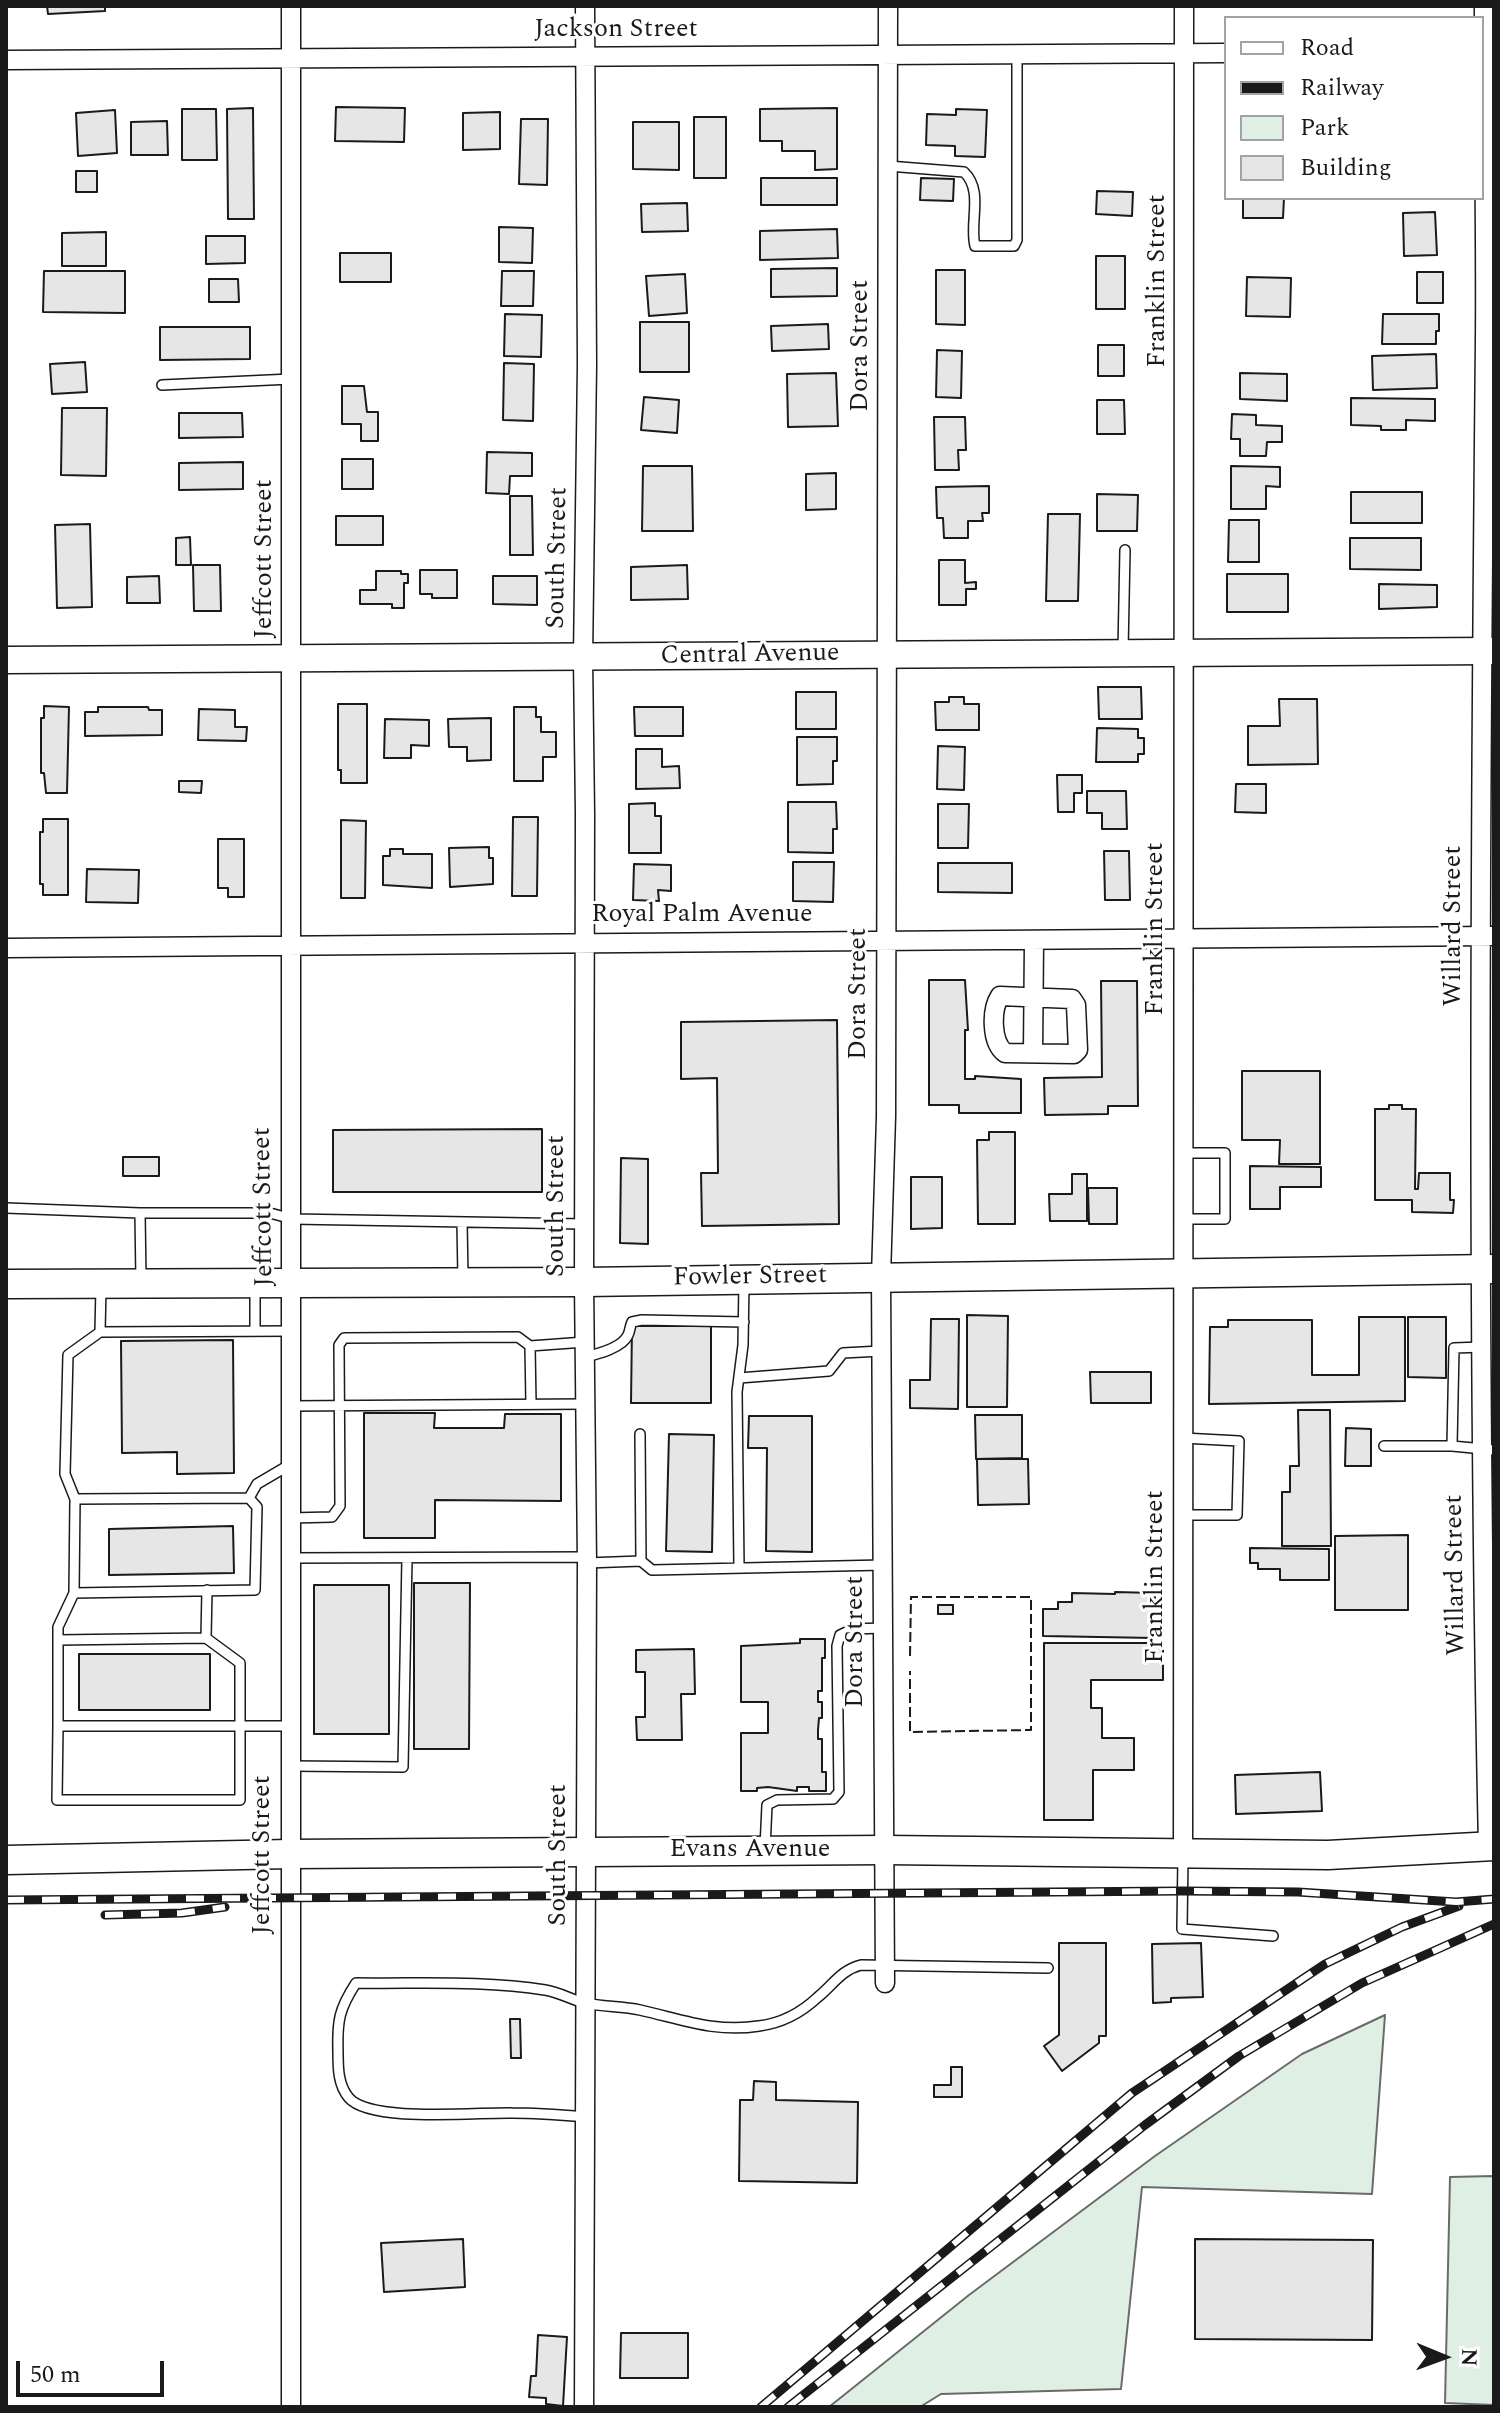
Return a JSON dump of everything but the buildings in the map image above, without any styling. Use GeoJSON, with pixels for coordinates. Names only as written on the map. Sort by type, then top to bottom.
{"type":"FeatureCollection","features":[{"type":"Feature","properties":{"kind":"main road","name":"Fowler Street"},"geometry":{"type":"LineString","coordinates":[[6,1284],[584,1282],[1488,1269]]}},
{"type":"Feature","properties":{"kind":"main road","name":"Evans Avenue"},"geometry":{"type":"LineString","coordinates":[[6,1860],[290,1854],[885,1850],[1328,1855],[1491,1846]]}},
{"type":"Feature","properties":{"kind":"street","name":"Jeffcott Street"},"geometry":{"type":"LineString","coordinates":[[291,6],[291,2407]]}},
{"type":"Feature","properties":{"kind":"street","name":"South Street"},"geometry":{"type":"LineString","coordinates":[[584,2407],[587,1560],[583,658],[587,365],[585,6]]}},
{"type":"Feature","properties":{"kind":"street","name":"Dora Street"},"geometry":{"type":"LineString","coordinates":[[885,1974],[881,1276],[886,1117],[888,6]]}},
{"type":"Feature","properties":{"kind":"street","name":"Franklin Street"},"geometry":{"type":"LineString","coordinates":[[1183,1852],[1184,6]]}},
{"type":"Feature","properties":{"kind":"street","name":"Willard Street"},"geometry":{"type":"LineString","coordinates":[[1484,6],[1490,342],[1488,1269],[1482,1347],[1488,1400],[1491,1846]]}},
{"type":"Feature","properties":{"kind":"street","name":"Jackson Street"},"geometry":{"type":"LineString","coordinates":[[6,60],[1224,53]]}},
{"type":"Feature","properties":{"kind":"street","name":"Central Avenue"},"geometry":{"type":"LineString","coordinates":[[6,660],[1488,651]]}},
{"type":"Feature","properties":{"kind":"street","name":"Royal Palm Avenue"},"geometry":{"type":"LineString","coordinates":[[6,948],[1488,936]]}},
{"type":"Feature","properties":{"kind":"street"},"geometry":{"type":"LineString","coordinates":[[1033,1053],[1034,941]]}},
{"type":"Feature","properties":{"kind":"street"},"geometry":{"type":"LineString","coordinates":[[1000,996],[1072,999],[1076,1005],[1078,1050],[1074,1054],[1033,1053],[1005,1053],[1000,1049],[996,1041],[995,1006],[1000,996]]}},
{"type":"Feature","properties":{"kind":"lane"},"geometry":{"type":"LineString","coordinates":[[888,166],[964,172],[974,188],[975,246],[1014,246],[1017,240],[1017,54]]}},
{"type":"Feature","properties":{"kind":"lane"},"geometry":{"type":"LineString","coordinates":[[162,385],[291,379]]}},
{"type":"Feature","properties":{"kind":"lane"},"geometry":{"type":"LineString","coordinates":[[1123,654],[1125,550]]}},
{"type":"Feature","properties":{"kind":"lane"},"geometry":{"type":"LineString","coordinates":[[1183,1153],[1225,1153],[1225,1219],[1183,1219]]}},
{"type":"Feature","properties":{"kind":"lane"},"geometry":{"type":"LineString","coordinates":[[6,1208],[140,1213],[270,1213],[292,1219],[584,1224]]}},
{"type":"Feature","properties":{"kind":"lane"},"geometry":{"type":"LineString","coordinates":[[140,1213],[141,1284]]}},
{"type":"Feature","properties":{"kind":"lane"},"geometry":{"type":"LineString","coordinates":[[462,1222],[463,1282]]}},
{"type":"Feature","properties":{"kind":"lane"},"geometry":{"type":"LineString","coordinates":[[739,1568],[737,1416],[744,1278]]}},
{"type":"Feature","properties":{"kind":"lane"},"geometry":{"type":"LineString","coordinates":[[255,1330],[256,1283]]}},
{"type":"Feature","properties":{"kind":"lane"},"geometry":{"type":"LineString","coordinates":[[100,1332],[101,1284]]}},
{"type":"Feature","properties":{"kind":"lane"},"geometry":{"type":"LineString","coordinates":[[290,1518],[332,1517],[340,1506],[339,1345],[344,1338],[518,1337],[530,1346],[585,1349],[601,1353],[628,1336],[632,1322],[744,1322]]}},
{"type":"Feature","properties":{"kind":"lane"},"geometry":{"type":"LineString","coordinates":[[58,1640],[206,1638],[240,1663],[240,1800],[57,1800],[58,1627],[74,1593],[75,1499],[65,1474],[68,1355],[100,1332],[292,1331]]}},
{"type":"Feature","properties":{"kind":"lane"},"geometry":{"type":"LineString","coordinates":[[530,1346],[531,1404]]}},
{"type":"Feature","properties":{"kind":"lane"},"geometry":{"type":"LineString","coordinates":[[1452,1446],[1454,1348],[1482,1347]]}},
{"type":"Feature","properties":{"kind":"lane"},"geometry":{"type":"LineString","coordinates":[[739,1378],[829,1371],[843,1353],[881,1351]]}},
{"type":"Feature","properties":{"kind":"lane"},"geometry":{"type":"LineString","coordinates":[[291,1406],[586,1404]]}},
{"type":"Feature","properties":{"kind":"lane"},"geometry":{"type":"LineString","coordinates":[[640,1434],[641,1561]]}},
{"type":"Feature","properties":{"kind":"lane"},"geometry":{"type":"LineString","coordinates":[[1183,1438],[1239,1441],[1237,1515],[1183,1515]]}},
{"type":"Feature","properties":{"kind":"lane"},"geometry":{"type":"LineString","coordinates":[[1384,1446],[1488,1449]]}},
{"type":"Feature","properties":{"kind":"lane"},"geometry":{"type":"LineString","coordinates":[[249,1498],[257,1484],[291,1464]]}},
{"type":"Feature","properties":{"kind":"lane"},"geometry":{"type":"LineString","coordinates":[[74,1593],[255,1590],[257,1507],[249,1498],[75,1499]]}},
{"type":"Feature","properties":{"kind":"lane"},"geometry":{"type":"LineString","coordinates":[[290,1558],[641,1561],[652,1570],[884,1565]]}},
{"type":"Feature","properties":{"kind":"lane"},"geometry":{"type":"LineString","coordinates":[[290,1766],[403,1767],[407,1558]]}},
{"type":"Feature","properties":{"kind":"lane"},"geometry":{"type":"LineString","coordinates":[[206,1638],[207,1590]]}},
{"type":"Feature","properties":{"kind":"lane"},"geometry":{"type":"LineString","coordinates":[[765,1852],[767,1805],[777,1800],[833,1799],[839,1792],[837,1646],[840,1635],[853,1629],[883,1628]]}},
{"type":"Feature","properties":{"kind":"lane"},"geometry":{"type":"LineString","coordinates":[[58,1726],[290,1726]]}},
{"type":"Feature","properties":{"kind":"lane"},"geometry":{"type":"LineString","coordinates":[[1183,1852],[1182,1929],[1273,1936]]}},
{"type":"Feature","properties":{"kind":"lane"},"geometry":{"type":"LineString","coordinates":[[586,2117],[514,2113],[400,2114],[368,2109],[350,2099],[338,2076],[337,2019],[345,1999],[356,1983],[514,1985],[550,1991],[586,2003],[642,2010],[707,2027],[757,2027],[792,2017],[849,1968],[861,1965],[885,1974],[1048,1968]]}},
{"type":"Feature","properties":{"kind":"green space"},"geometry":{"type":"Polygon","coordinates":[[[1385,2015],[1372,2194],[1142,2187],[1121,2389],[941,2394],[920,2407],[829,2407],[969,2295],[1155,2156],[1302,2054],[1385,2015]]]}},
{"type":"Feature","properties":{"kind":"green space"},"geometry":{"type":"Polygon","coordinates":[[[1494,2176],[1494,2405],[1445,2403],[1450,2177],[1494,2176]]]}},
{"type":"Feature","properties":{"kind":"railway"},"geometry":{"type":"LineString","coordinates":[[6,1900],[1183,1891],[1298,1892],[1456,1902],[1494,1899]]}},
{"type":"Feature","properties":{"kind":"railway"},"geometry":{"type":"LineString","coordinates":[[761,2407],[1132,2093],[1325,1964],[1402,1927],[1459,1906]]}},
{"type":"Feature","properties":{"kind":"railway"},"geometry":{"type":"LineString","coordinates":[[105,1915],[182,1913],[225,1907]]}},
{"type":"Feature","properties":{"kind":"railway"},"geometry":{"type":"LineString","coordinates":[[788,2407],[1145,2125],[1239,2056],[1362,1983],[1494,1924]]}},
{"type":"Feature","properties":{"kind":"fence"},"geometry":{"type":"LineString","coordinates":[[910,1656],[911,1597],[1031,1597],[1031,1730],[910,1732],[910,1671]]}}]}
